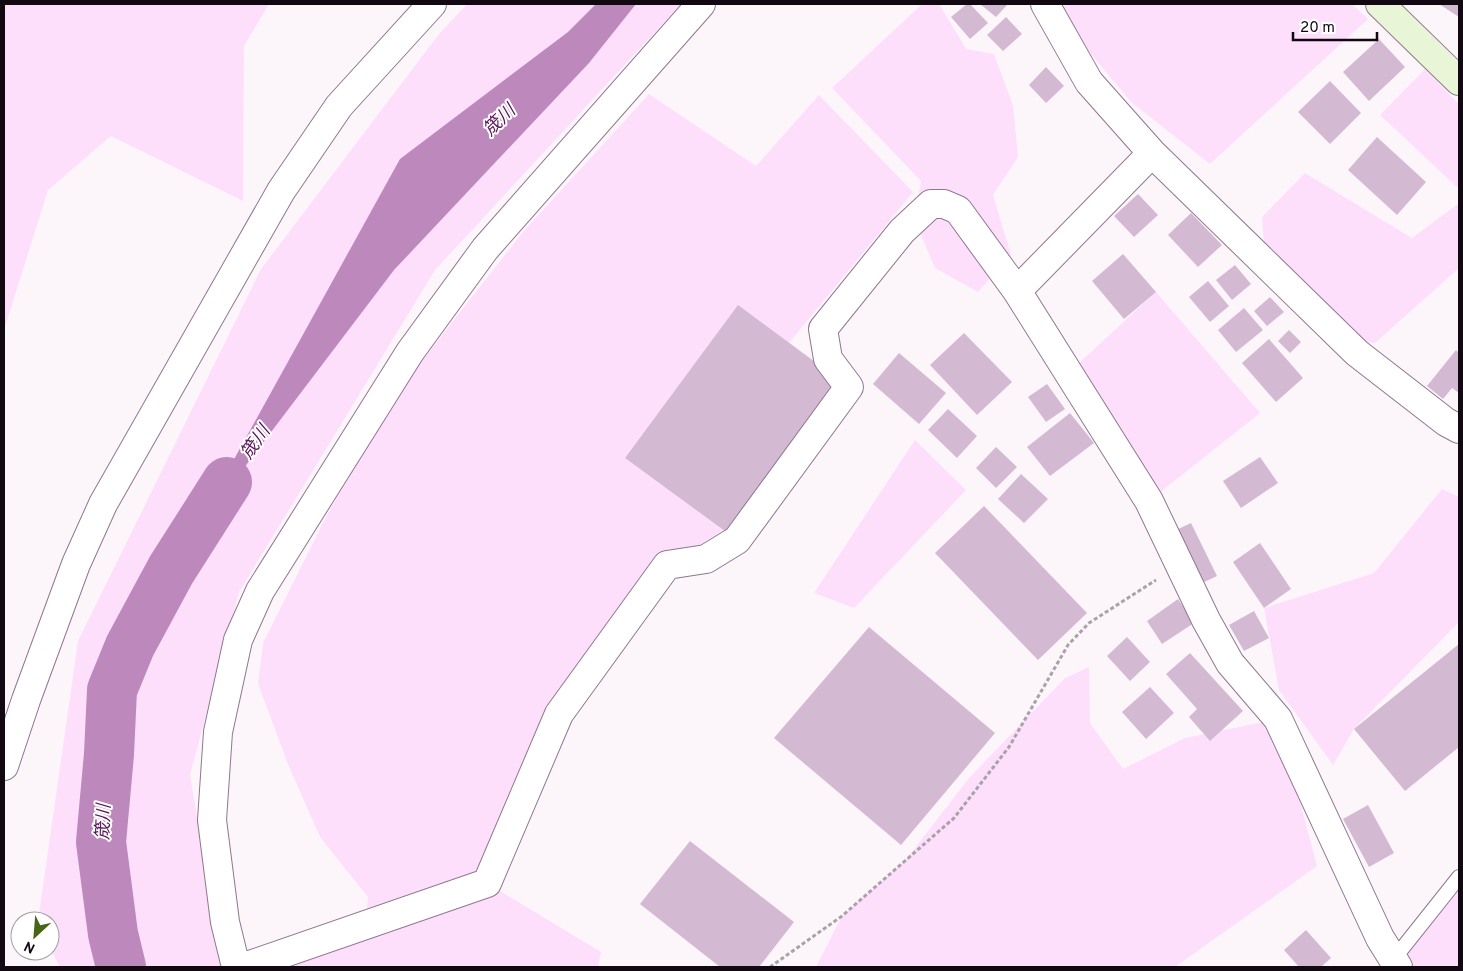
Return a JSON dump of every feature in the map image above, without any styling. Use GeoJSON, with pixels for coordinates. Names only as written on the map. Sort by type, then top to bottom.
{"type":"FeatureCollection","features":[{"type":"Feature","properties":{"kind":"main road"},"geometry":{"type":"LineString","coordinates":[[1380,4],[1459,81]]}},
{"type":"Feature","properties":{"kind":"street"},"geometry":{"type":"LineString","coordinates":[[4,766],[76,564],[104,504],[281,191],[308,149],[339,106],[432,4]]}},
{"type":"Feature","properties":{"kind":"street"},"geometry":{"type":"LineString","coordinates":[[236,967],[225,922],[212,820],[218,732],[238,640],[260,591],[410,352],[485,248],[701,4]]}},
{"type":"Feature","properties":{"kind":"street"},"geometry":{"type":"LineString","coordinates":[[1045,4],[1089,82],[1152,153],[1357,353],[1446,422],[1459,428]]}},
{"type":"Feature","properties":{"kind":"street"},"geometry":{"type":"LineString","coordinates":[[1017,291],[1152,153]]}},
{"type":"Feature","properties":{"kind":"street"},"geometry":{"type":"LineString","coordinates":[[244,967],[487,883],[559,714],[667,565],[706,559],[737,540],[849,387],[828,360],[823,329],[902,231],[931,204],[944,204],[958,210],[1017,291],[1149,501],[1206,620],[1230,663],[1278,719],[1380,938],[1396,963]]}},
{"type":"Feature","properties":{"kind":"lane"},"geometry":{"type":"LineString","coordinates":[[1396,963],[1459,877]]}},
{"type":"Feature","properties":{"kind":"path"},"geometry":{"type":"LineString","coordinates":[[770,967],[842,916],[954,818],[1008,747],[1068,645],[1089,623],[1180,565]]}},
{"type":"Feature","properties":{"kind":"shaded area"},"geometry":{"type":"Polygon","coordinates":[[[4,4],[269,4],[244,46],[243,201],[111,136],[48,190],[4,330],[4,4]]]}},
{"type":"Feature","properties":{"kind":"shaded area"},"geometry":{"type":"Polygon","coordinates":[[[467,4],[681,4],[435,270],[239,592],[190,775],[222,967],[60,967],[57,961],[60,961],[60,911],[39,911],[78,641],[261,269],[439,34],[467,4]]]}},
{"type":"Feature","properties":{"kind":"shaded area"},"geometry":{"type":"Polygon","coordinates":[[[922,4],[939,4],[966,49],[994,54],[1013,105],[1018,157],[993,195],[1011,255],[978,292],[935,268],[914,219],[921,181],[832,88],[922,4]]]}},
{"type":"Feature","properties":{"kind":"shaded area"},"geometry":{"type":"Polygon","coordinates":[[[1067,4],[1352,4],[1368,19],[1210,164],[1131,102],[1081,42],[1062,8],[1067,4]]]}},
{"type":"Feature","properties":{"kind":"shaded area"},"geometry":{"type":"Polygon","coordinates":[[[1425,69],[1459,104],[1459,189],[1380,115],[1425,69]]]}},
{"type":"Feature","properties":{"kind":"shaded area"},"geometry":{"type":"Polygon","coordinates":[[[649,94],[756,166],[819,95],[913,192],[789,343],[738,306],[625,458],[723,530],[667,565],[568,701],[487,883],[601,952],[598,967],[272,967],[364,926],[363,944],[368,897],[320,837],[288,764],[258,684],[263,643],[329,511],[405,382],[523,232],[649,94]]]}},
{"type":"Feature","properties":{"kind":"shaded area"},"geometry":{"type":"Polygon","coordinates":[[[1305,173],[1412,238],[1459,203],[1459,268],[1375,343],[1361,342],[1319,296],[1264,245],[1262,217],[1305,173]]]}},
{"type":"Feature","properties":{"kind":"shaded area"},"geometry":{"type":"Polygon","coordinates":[[[1156,292],[1260,413],[1149,501],[1068,373],[1156,292]]]}},
{"type":"Feature","properties":{"kind":"shaded area"},"geometry":{"type":"Polygon","coordinates":[[[915,440],[966,490],[854,608],[814,593],[915,440]]]}},
{"type":"Feature","properties":{"kind":"shaded area"},"geometry":{"type":"Polygon","coordinates":[[[1442,489],[1459,497],[1459,622],[1354,729],[1333,765],[1279,690],[1264,608],[1374,573],[1442,489]]]}},
{"type":"Feature","properties":{"kind":"shaded area"},"geometry":{"type":"Polygon","coordinates":[[[1089,667],[1090,723],[1123,769],[1185,738],[1278,719],[1317,866],[1175,967],[816,967],[842,916],[904,862],[969,778],[1065,678],[1089,667]]]}},
{"type":"Feature","properties":{"kind":"shaded area"},"geometry":{"type":"Polygon","coordinates":[[[1459,886],[1459,967],[1393,967],[1459,886]]]}},
{"type":"Feature","properties":{"kind":"water"},"geometry":{"type":"Polygon","coordinates":[[[596,4],[636,4],[589,63],[394,270],[190,539],[400,159],[568,32],[596,4]]]}},
{"type":"Feature","properties":{"kind":"building"},"geometry":{"type":"Polygon","coordinates":[[[967,4],[970,4],[988,23],[970,39],[951,17],[967,4]]]}},
{"type":"Feature","properties":{"kind":"building"},"geometry":{"type":"Polygon","coordinates":[[[980,4],[1008,4],[996,17],[980,4]]]}},
{"type":"Feature","properties":{"kind":"building"},"geometry":{"type":"Polygon","coordinates":[[[1439,4],[1459,4],[1459,17],[1439,4]]]}},
{"type":"Feature","properties":{"kind":"building"},"geometry":{"type":"Polygon","coordinates":[[[1006,17],[1022,34],[1003,51],[987,35],[1006,17]]]}},
{"type":"Feature","properties":{"kind":"building"},"geometry":{"type":"Polygon","coordinates":[[[1379,39],[1405,67],[1369,101],[1343,72],[1379,39]]]}},
{"type":"Feature","properties":{"kind":"building"},"geometry":{"type":"Polygon","coordinates":[[[1046,67],[1064,86],[1046,103],[1029,85],[1046,67]]]}},
{"type":"Feature","properties":{"kind":"building"},"geometry":{"type":"Polygon","coordinates":[[[1330,81],[1361,113],[1330,144],[1298,112],[1330,81]]]}},
{"type":"Feature","properties":{"kind":"building"},"geometry":{"type":"Polygon","coordinates":[[[1377,137],[1426,182],[1397,215],[1348,170],[1377,137]]]}},
{"type":"Feature","properties":{"kind":"building"},"geometry":{"type":"Polygon","coordinates":[[[1138,194],[1158,215],[1134,237],[1114,216],[1138,194]]]}},
{"type":"Feature","properties":{"kind":"building"},"geometry":{"type":"Polygon","coordinates":[[[1191,213],[1222,245],[1198,267],[1168,235],[1191,213]]]}},
{"type":"Feature","properties":{"kind":"building"},"geometry":{"type":"Polygon","coordinates":[[[1123,254],[1156,292],[1124,319],[1092,281],[1123,254]]]}},
{"type":"Feature","properties":{"kind":"building"},"geometry":{"type":"Polygon","coordinates":[[[1235,265],[1251,284],[1232,300],[1216,280],[1235,265]]]}},
{"type":"Feature","properties":{"kind":"building"},"geometry":{"type":"Polygon","coordinates":[[[1208,281],[1229,306],[1210,322],[1189,297],[1208,281]]]}},
{"type":"Feature","properties":{"kind":"building"},"geometry":{"type":"Polygon","coordinates":[[[1270,297],[1284,312],[1267,326],[1254,311],[1270,297]]]}},
{"type":"Feature","properties":{"kind":"building"},"geometry":{"type":"Polygon","coordinates":[[[738,305],[849,387],[737,540],[625,458],[738,305]]]}},
{"type":"Feature","properties":{"kind":"building"},"geometry":{"type":"Polygon","coordinates":[[[1244,308],[1263,330],[1236,352],[1218,330],[1244,308]]]}},
{"type":"Feature","properties":{"kind":"building"},"geometry":{"type":"Polygon","coordinates":[[[1289,330],[1301,342],[1290,353],[1278,341],[1289,330]]]}},
{"type":"Feature","properties":{"kind":"building"},"geometry":{"type":"Polygon","coordinates":[[[964,333],[1012,382],[977,415],[930,365],[964,333]]]}},
{"type":"Feature","properties":{"kind":"building"},"geometry":{"type":"Polygon","coordinates":[[[1269,339],[1303,378],[1276,402],[1242,363],[1269,339]]]}},
{"type":"Feature","properties":{"kind":"building"},"geometry":{"type":"Polygon","coordinates":[[[1456,350],[1459,353],[1459,393],[1452,388],[1443,399],[1427,386],[1456,350]]]}},
{"type":"Feature","properties":{"kind":"building"},"geometry":{"type":"Polygon","coordinates":[[[899,353],[946,393],[919,424],[873,384],[899,353]]]}},
{"type":"Feature","properties":{"kind":"building"},"geometry":{"type":"Polygon","coordinates":[[[1047,384],[1065,409],[1046,422],[1028,397],[1047,384]]]}},
{"type":"Feature","properties":{"kind":"building"},"geometry":{"type":"Polygon","coordinates":[[[948,409],[977,436],[957,458],[928,430],[948,409]]]}},
{"type":"Feature","properties":{"kind":"building"},"geometry":{"type":"Polygon","coordinates":[[[1070,413],[1094,443],[1050,476],[1027,447],[1070,413]]]}},
{"type":"Feature","properties":{"kind":"building"},"geometry":{"type":"Polygon","coordinates":[[[996,447],[1017,467],[996,488],[976,468],[996,447]]]}},
{"type":"Feature","properties":{"kind":"building"},"geometry":{"type":"Polygon","coordinates":[[[1260,457],[1278,483],[1241,508],[1223,481],[1260,457]]]}},
{"type":"Feature","properties":{"kind":"building"},"geometry":{"type":"Polygon","coordinates":[[[1021,474],[1048,499],[1024,523],[998,499],[1021,474]]]}},
{"type":"Feature","properties":{"kind":"building"},"geometry":{"type":"Polygon","coordinates":[[[984,506],[1087,613],[1038,660],[935,553],[984,506]]]}},
{"type":"Feature","properties":{"kind":"building"},"geometry":{"type":"Polygon","coordinates":[[[1191,523],[1217,576],[1200,584],[1174,531],[1191,523]]]}},
{"type":"Feature","properties":{"kind":"building"},"geometry":{"type":"Polygon","coordinates":[[[1260,543],[1291,589],[1264,608],[1233,562],[1260,543]]]}},
{"type":"Feature","properties":{"kind":"building"},"geometry":{"type":"Polygon","coordinates":[[[1178,599],[1194,623],[1162,644],[1147,621],[1178,599]]]}},
{"type":"Feature","properties":{"kind":"building"},"geometry":{"type":"Polygon","coordinates":[[[1254,611],[1269,638],[1244,651],[1229,625],[1254,611]]]}},
{"type":"Feature","properties":{"kind":"building"},"geometry":{"type":"Polygon","coordinates":[[[869,627],[995,733],[901,845],[774,738],[869,627]]]}},
{"type":"Feature","properties":{"kind":"building"},"geometry":{"type":"Polygon","coordinates":[[[1127,637],[1150,662],[1130,681],[1107,656],[1127,637]]]}},
{"type":"Feature","properties":{"kind":"building"},"geometry":{"type":"Polygon","coordinates":[[[1459,644],[1459,747],[1405,791],[1354,729],[1459,644]]]}},
{"type":"Feature","properties":{"kind":"building"},"geometry":{"type":"Polygon","coordinates":[[[1190,653],[1243,711],[1210,741],[1189,717],[1197,709],[1166,674],[1190,653]]]}},
{"type":"Feature","properties":{"kind":"building"},"geometry":{"type":"Polygon","coordinates":[[[1150,687],[1174,713],[1146,739],[1122,712],[1150,687]]]}},
{"type":"Feature","properties":{"kind":"building"},"geometry":{"type":"Polygon","coordinates":[[[1368,805],[1394,853],[1369,867],[1343,819],[1368,805]]]}},
{"type":"Feature","properties":{"kind":"building"},"geometry":{"type":"Polygon","coordinates":[[[690,841],[794,922],[759,967],[720,967],[640,904],[690,841]]]}},
{"type":"Feature","properties":{"kind":"building"},"geometry":{"type":"Polygon","coordinates":[[[1306,930],[1331,958],[1321,967],[1299,967],[1284,950],[1306,930]]]}},
{"type":"Feature","properties":{"kind":"waterway","name":"筬川"},"geometry":{"type":"LineString","coordinates":[[121,967],[113,934],[101,842],[109,754],[112,690],[130,646],[171,570],[227,482]]}}]}
